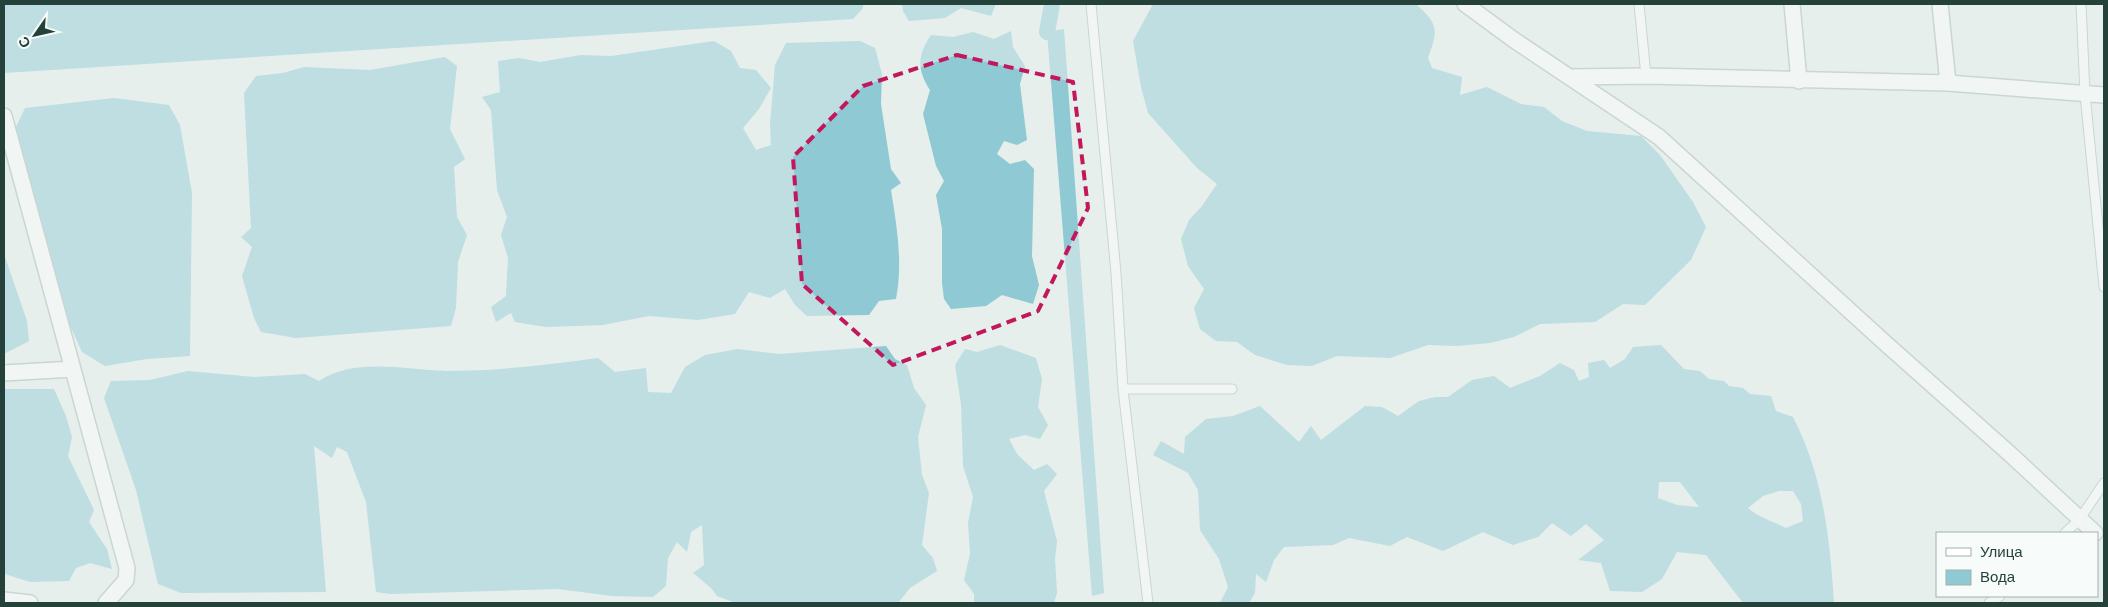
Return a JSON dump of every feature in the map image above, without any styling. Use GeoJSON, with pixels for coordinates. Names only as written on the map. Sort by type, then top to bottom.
{"type":"FeatureCollection","features":[{"type":"Feature","properties":{"kind":"street"},"geometry":{"type":"LineString","coordinates":[[1465,4],[1659,137],[2010,454],[2094,532]]}},
{"type":"Feature","properties":{"kind":"street"},"geometry":{"type":"LineString","coordinates":[[1792,4],[1800,81]]}},
{"type":"Feature","properties":{"kind":"street"},"geometry":{"type":"LineString","coordinates":[[1940,4],[1948,83]]}},
{"type":"Feature","properties":{"kind":"street"},"geometry":{"type":"LineString","coordinates":[[1571,77],[1646,76],[1948,83],[2104,95]]}},
{"type":"Feature","properties":{"kind":"street"},"geometry":{"type":"LineString","coordinates":[[4,116],[127,568],[126,580],[106,603]]}},
{"type":"Feature","properties":{"kind":"street"},"geometry":{"type":"LineString","coordinates":[[4,373],[73,369]]}},
{"type":"Feature","properties":{"kind":"street"},"geometry":{"type":"LineString","coordinates":[[4,600],[30,603]]}},
{"type":"Feature","properties":{"kind":"lane"},"geometry":{"type":"LineString","coordinates":[[1091,4],[1115,263],[1124,389],[1148,603]]}},
{"type":"Feature","properties":{"kind":"lane"},"geometry":{"type":"LineString","coordinates":[[1639,4],[1646,76]]}},
{"type":"Feature","properties":{"kind":"lane"},"geometry":{"type":"LineString","coordinates":[[2081,4],[2085,94],[2104,287]]}},
{"type":"Feature","properties":{"kind":"lane"},"geometry":{"type":"LineString","coordinates":[[1124,389],[1232,389]]}},
{"type":"Feature","properties":{"kind":"lane"},"geometry":{"type":"LineString","coordinates":[[2066,532],[2079,520],[2104,483]]}},
{"type":"Feature","properties":{"kind":"highlighted area"},"geometry":{"type":"Polygon","coordinates":[[[957,55],[1073,82],[1088,208],[1038,311],[893,365],[802,284],[793,157],[863,86],[957,55]]]}},
{"type":"Feature","properties":{"kind":"water"},"geometry":{"type":"Polygon","coordinates":[[[4,4],[863,4],[863,8],[853,19],[4,73],[4,4]]]}},
{"type":"Feature","properties":{"kind":"water"},"geometry":{"type":"Polygon","coordinates":[[[902,4],[996,4],[991,16],[961,8],[945,18],[909,21],[903,11],[902,4]]]}},
{"type":"Feature","properties":{"kind":"water"},"geometry":{"type":"Polygon","coordinates":[[[1153,4],[1416,4],[1433,23],[1434,41],[1428,58],[1432,68],[1462,77],[1460,95],[1487,87],[1521,104],[1544,107],[1562,121],[1587,131],[1641,136],[1660,155],[1693,202],[1706,227],[1691,260],[1645,305],[1623,304],[1595,322],[1540,324],[1514,337],[1490,343],[1457,346],[1428,345],[1390,358],[1337,356],[1312,366],[1287,365],[1255,355],[1237,342],[1216,341],[1200,329],[1194,308],[1204,289],[1188,266],[1181,239],[1189,220],[1202,206],[1217,184],[1197,168],[1148,113],[1141,87],[1133,41],[1153,4]]]}},
{"type":"Feature","properties":{"kind":"water"},"geometry":{"type":"Polygon","coordinates":[[[1064,29],[1104,593],[1092,596],[1047,32],[1064,29]]]}},
{"type":"Feature","properties":{"kind":"water"},"geometry":{"type":"Polygon","coordinates":[[[1011,31],[1013,47],[1025,66],[1020,84],[1027,140],[1017,145],[1004,141],[997,154],[1010,164],[1025,160],[1034,169],[1032,256],[1039,285],[1033,304],[1002,295],[986,306],[951,309],[944,299],[942,283],[942,229],[936,195],[944,181],[936,166],[923,114],[930,90],[921,69],[921,56],[926,42],[931,35],[953,37],[973,32],[994,39],[1011,31]]]}},
{"type":"Feature","properties":{"kind":"water"},"geometry":{"type":"Polygon","coordinates":[[[714,41],[731,51],[740,68],[756,70],[771,88],[759,109],[743,128],[756,150],[771,145],[770,125],[775,65],[786,43],[860,41],[875,48],[882,74],[881,104],[891,169],[901,183],[891,190],[899,258],[896,299],[879,301],[869,315],[807,316],[795,305],[785,289],[770,298],[749,292],[735,314],[698,320],[649,316],[603,325],[546,327],[515,322],[511,313],[496,322],[491,307],[506,296],[508,258],[501,235],[507,217],[497,190],[491,110],[482,97],[500,92],[498,61],[519,58],[540,62],[581,55],[611,56],[714,41]]]}},
{"type":"Feature","properties":{"kind":"water"},"geometry":{"type":"Polygon","coordinates":[[[445,57],[457,66],[450,129],[465,159],[454,167],[457,217],[467,235],[458,262],[456,308],[451,326],[296,338],[261,332],[254,318],[242,276],[252,247],[241,237],[251,228],[244,93],[256,76],[283,73],[304,67],[370,70],[445,57]]]}},
{"type":"Feature","properties":{"kind":"water"},"geometry":{"type":"Polygon","coordinates":[[[114,98],[169,105],[180,125],[192,193],[190,356],[147,359],[105,366],[82,352],[67,319],[36,219],[15,129],[25,108],[114,98]]]}},
{"type":"Feature","properties":{"kind":"water"},"geometry":{"type":"Polygon","coordinates":[[[4,254],[27,321],[29,341],[4,354],[4,254]]]}},
{"type":"Feature","properties":{"kind":"water"},"geometry":{"type":"Polygon","coordinates":[[[1000,345],[1036,358],[1042,379],[1038,407],[1048,425],[1040,439],[1025,435],[1009,439],[1017,454],[1034,470],[1047,464],[1057,474],[1044,491],[1057,541],[1055,559],[1057,593],[1054,603],[974,603],[974,594],[964,580],[970,554],[968,523],[973,497],[963,466],[961,404],[955,365],[965,349],[977,352],[1000,345]]]}},
{"type":"Feature","properties":{"kind":"water"},"geometry":{"type":"Polygon","coordinates":[[[1661,345],[1684,369],[1700,371],[1709,379],[1724,381],[1729,386],[1743,388],[1750,394],[1771,396],[1776,411],[1793,417],[1812,462],[1818,484],[1827,531],[1834,603],[1743,603],[1706,555],[1677,552],[1662,579],[1642,592],[1610,591],[1601,563],[1578,560],[1604,540],[1586,524],[1571,536],[1552,523],[1538,537],[1513,545],[1483,532],[1443,551],[1407,537],[1390,546],[1349,538],[1333,545],[1284,547],[1274,560],[1266,582],[1256,574],[1255,593],[1249,603],[1220,603],[1228,587],[1219,559],[1200,530],[1198,490],[1188,473],[1153,455],[1161,441],[1184,454],[1185,437],[1206,419],[1233,416],[1260,406],[1299,442],[1311,426],[1321,440],[1365,406],[1382,407],[1398,416],[1419,401],[1435,397],[1448,397],[1472,380],[1494,376],[1510,388],[1540,376],[1560,363],[1574,370],[1579,381],[1589,377],[1588,363],[1604,360],[1610,368],[1625,359],[1633,347],[1661,345]],[[1659,482],[1658,498],[1677,505],[1699,507],[1680,482],[1659,482]],[[1779,491],[1763,496],[1748,508],[1761,517],[1786,528],[1803,521],[1801,504],[1793,491],[1779,491]]]}},
{"type":"Feature","properties":{"kind":"water"},"geometry":{"type":"Polygon","coordinates":[[[886,346],[895,359],[907,365],[914,388],[926,405],[918,437],[922,475],[929,493],[922,545],[933,558],[937,571],[910,588],[898,603],[736,603],[717,596],[711,588],[693,573],[704,565],[702,525],[691,532],[687,552],[677,542],[668,558],[666,586],[653,597],[612,596],[558,589],[390,594],[376,592],[366,502],[347,452],[337,447],[332,458],[314,446],[326,592],[181,593],[158,584],[136,490],[104,398],[111,381],[150,380],[188,371],[254,377],[305,374],[319,381],[348,369],[364,367],[465,371],[522,367],[598,358],[615,372],[646,368],[648,392],[671,393],[685,367],[705,355],[738,349],[779,354],[886,346]]]}},
{"type":"Feature","properties":{"kind":"water"},"geometry":{"type":"Polygon","coordinates":[[[4,389],[54,389],[66,416],[72,437],[68,456],[94,510],[89,522],[107,549],[112,569],[90,563],[76,568],[69,581],[30,582],[5,574],[4,389]]]}},
{"type":"Feature","properties":{"kind":"waterway"},"geometry":{"type":"LineString","coordinates":[[1047,32],[1052,4]]}}]}
